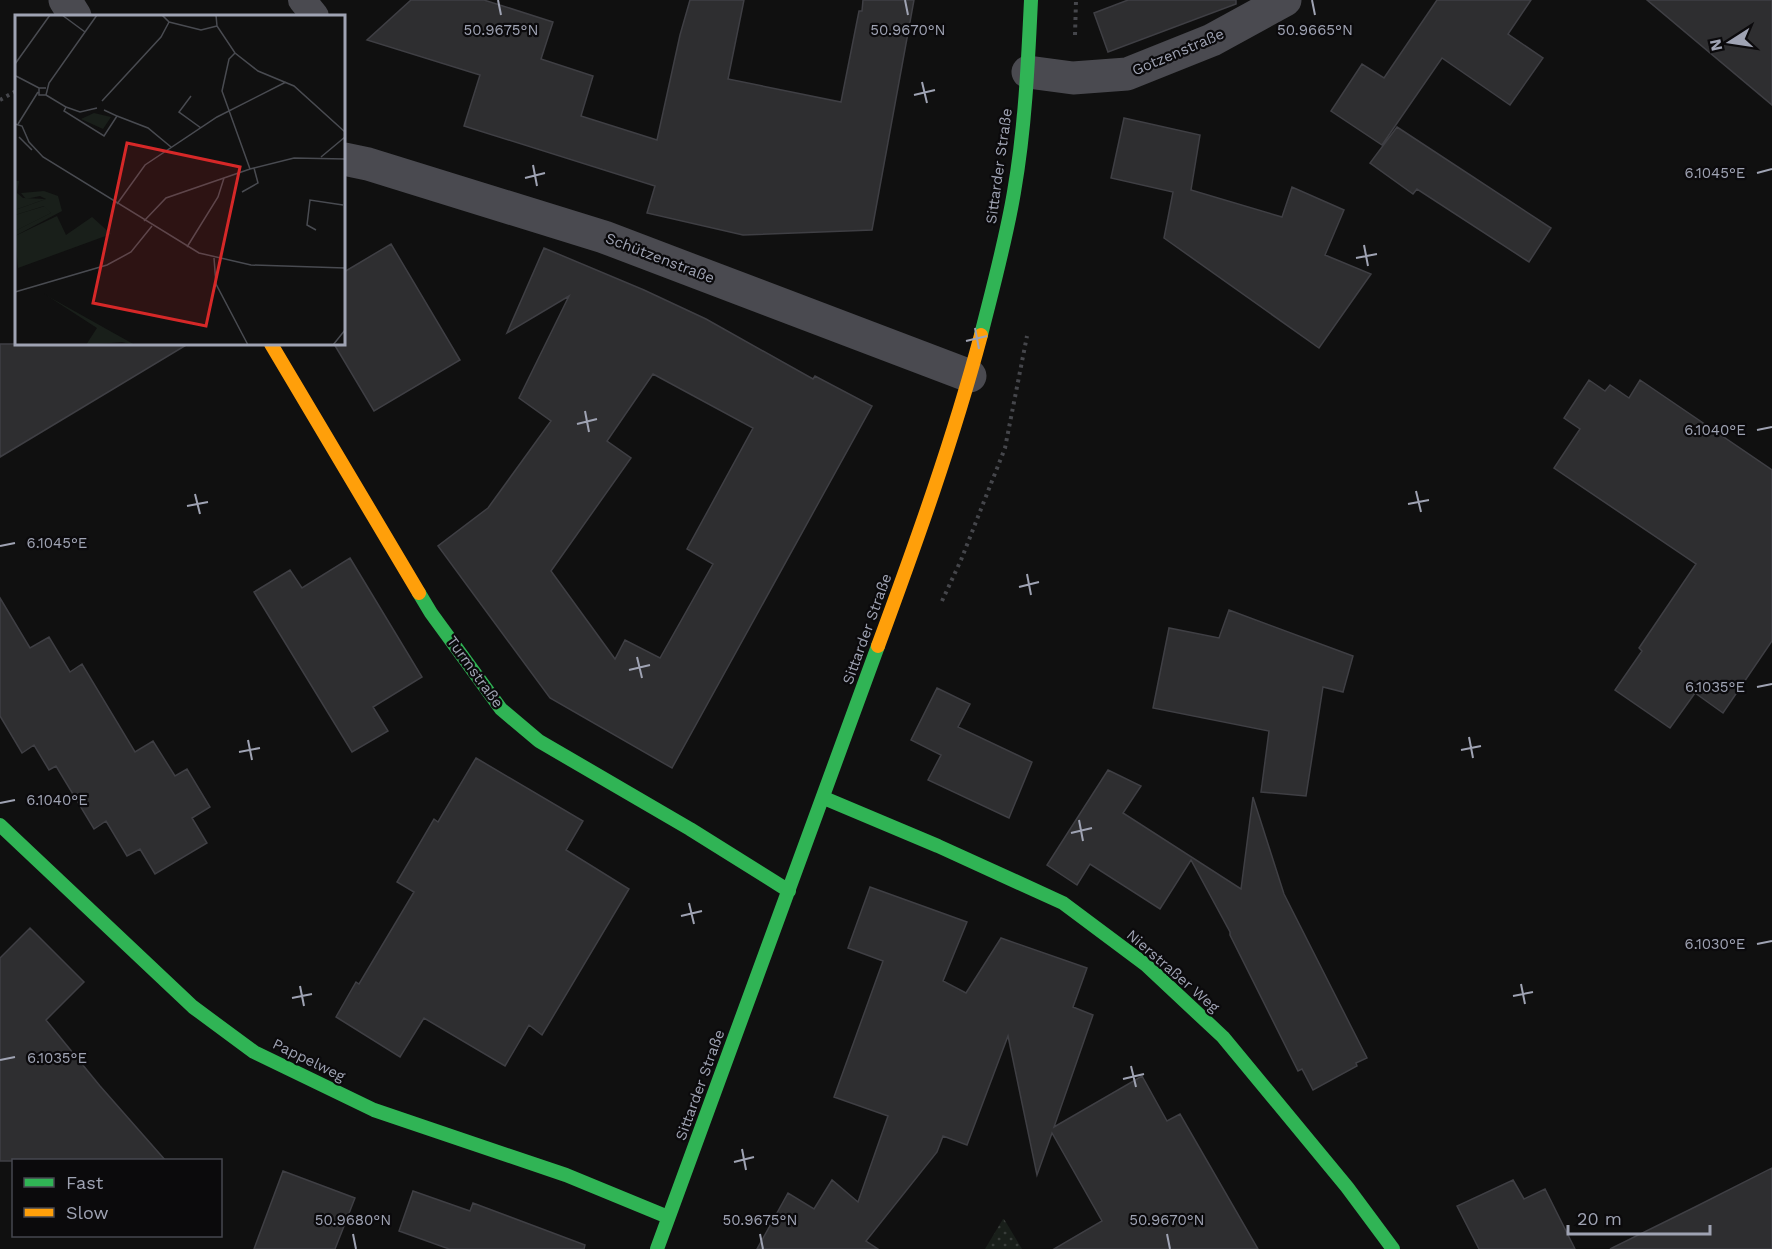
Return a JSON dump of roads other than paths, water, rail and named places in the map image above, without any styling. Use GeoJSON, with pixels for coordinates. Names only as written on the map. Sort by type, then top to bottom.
{"type":"FeatureCollection","features":[{"type":"Feature","properties":{"kind":"street"},"geometry":{"type":"LineString","coordinates":[[65,0],[74,15]]}},
{"type":"Feature","properties":{"kind":"street","name":"Sittarder Straße"},"geometry":{"type":"LineString","coordinates":[[657,1249],[919,534],[970,376],[1005,243],[1015,189],[1028,72],[1031,0]]}},
{"type":"Feature","properties":{"kind":"street","name":"Gotzenstraße"},"geometry":{"type":"LineString","coordinates":[[1028,72],[1073,78],[1127,74],[1212,40],[1285,0]]}},
{"type":"Feature","properties":{"kind":"street","name":"Schützenstraße"},"geometry":{"type":"LineString","coordinates":[[345,159],[604,237],[970,376]]}},
{"type":"Feature","properties":{"kind":"street","name":"Turmstraße"},"geometry":{"type":"LineString","coordinates":[[272,345],[432,613],[501,709],[539,741],[690,829],[789,891]]}},
{"type":"Feature","properties":{"kind":"street","name":"Nierstraßer Weg"},"geometry":{"type":"LineString","coordinates":[[824,798],[854,808],[1063,903],[1146,965],[1223,1037],[1347,1187],[1394,1249]]}},
{"type":"Feature","properties":{"kind":"street","name":"Pappelweg"},"geometry":{"type":"LineString","coordinates":[[0,825],[193,1007],[254,1052],[374,1110],[566,1175],[668,1217]]}},
{"type":"Feature","properties":{"kind":"lane"},"geometry":{"type":"LineString","coordinates":[[302,0],[314,15]]}}]}
